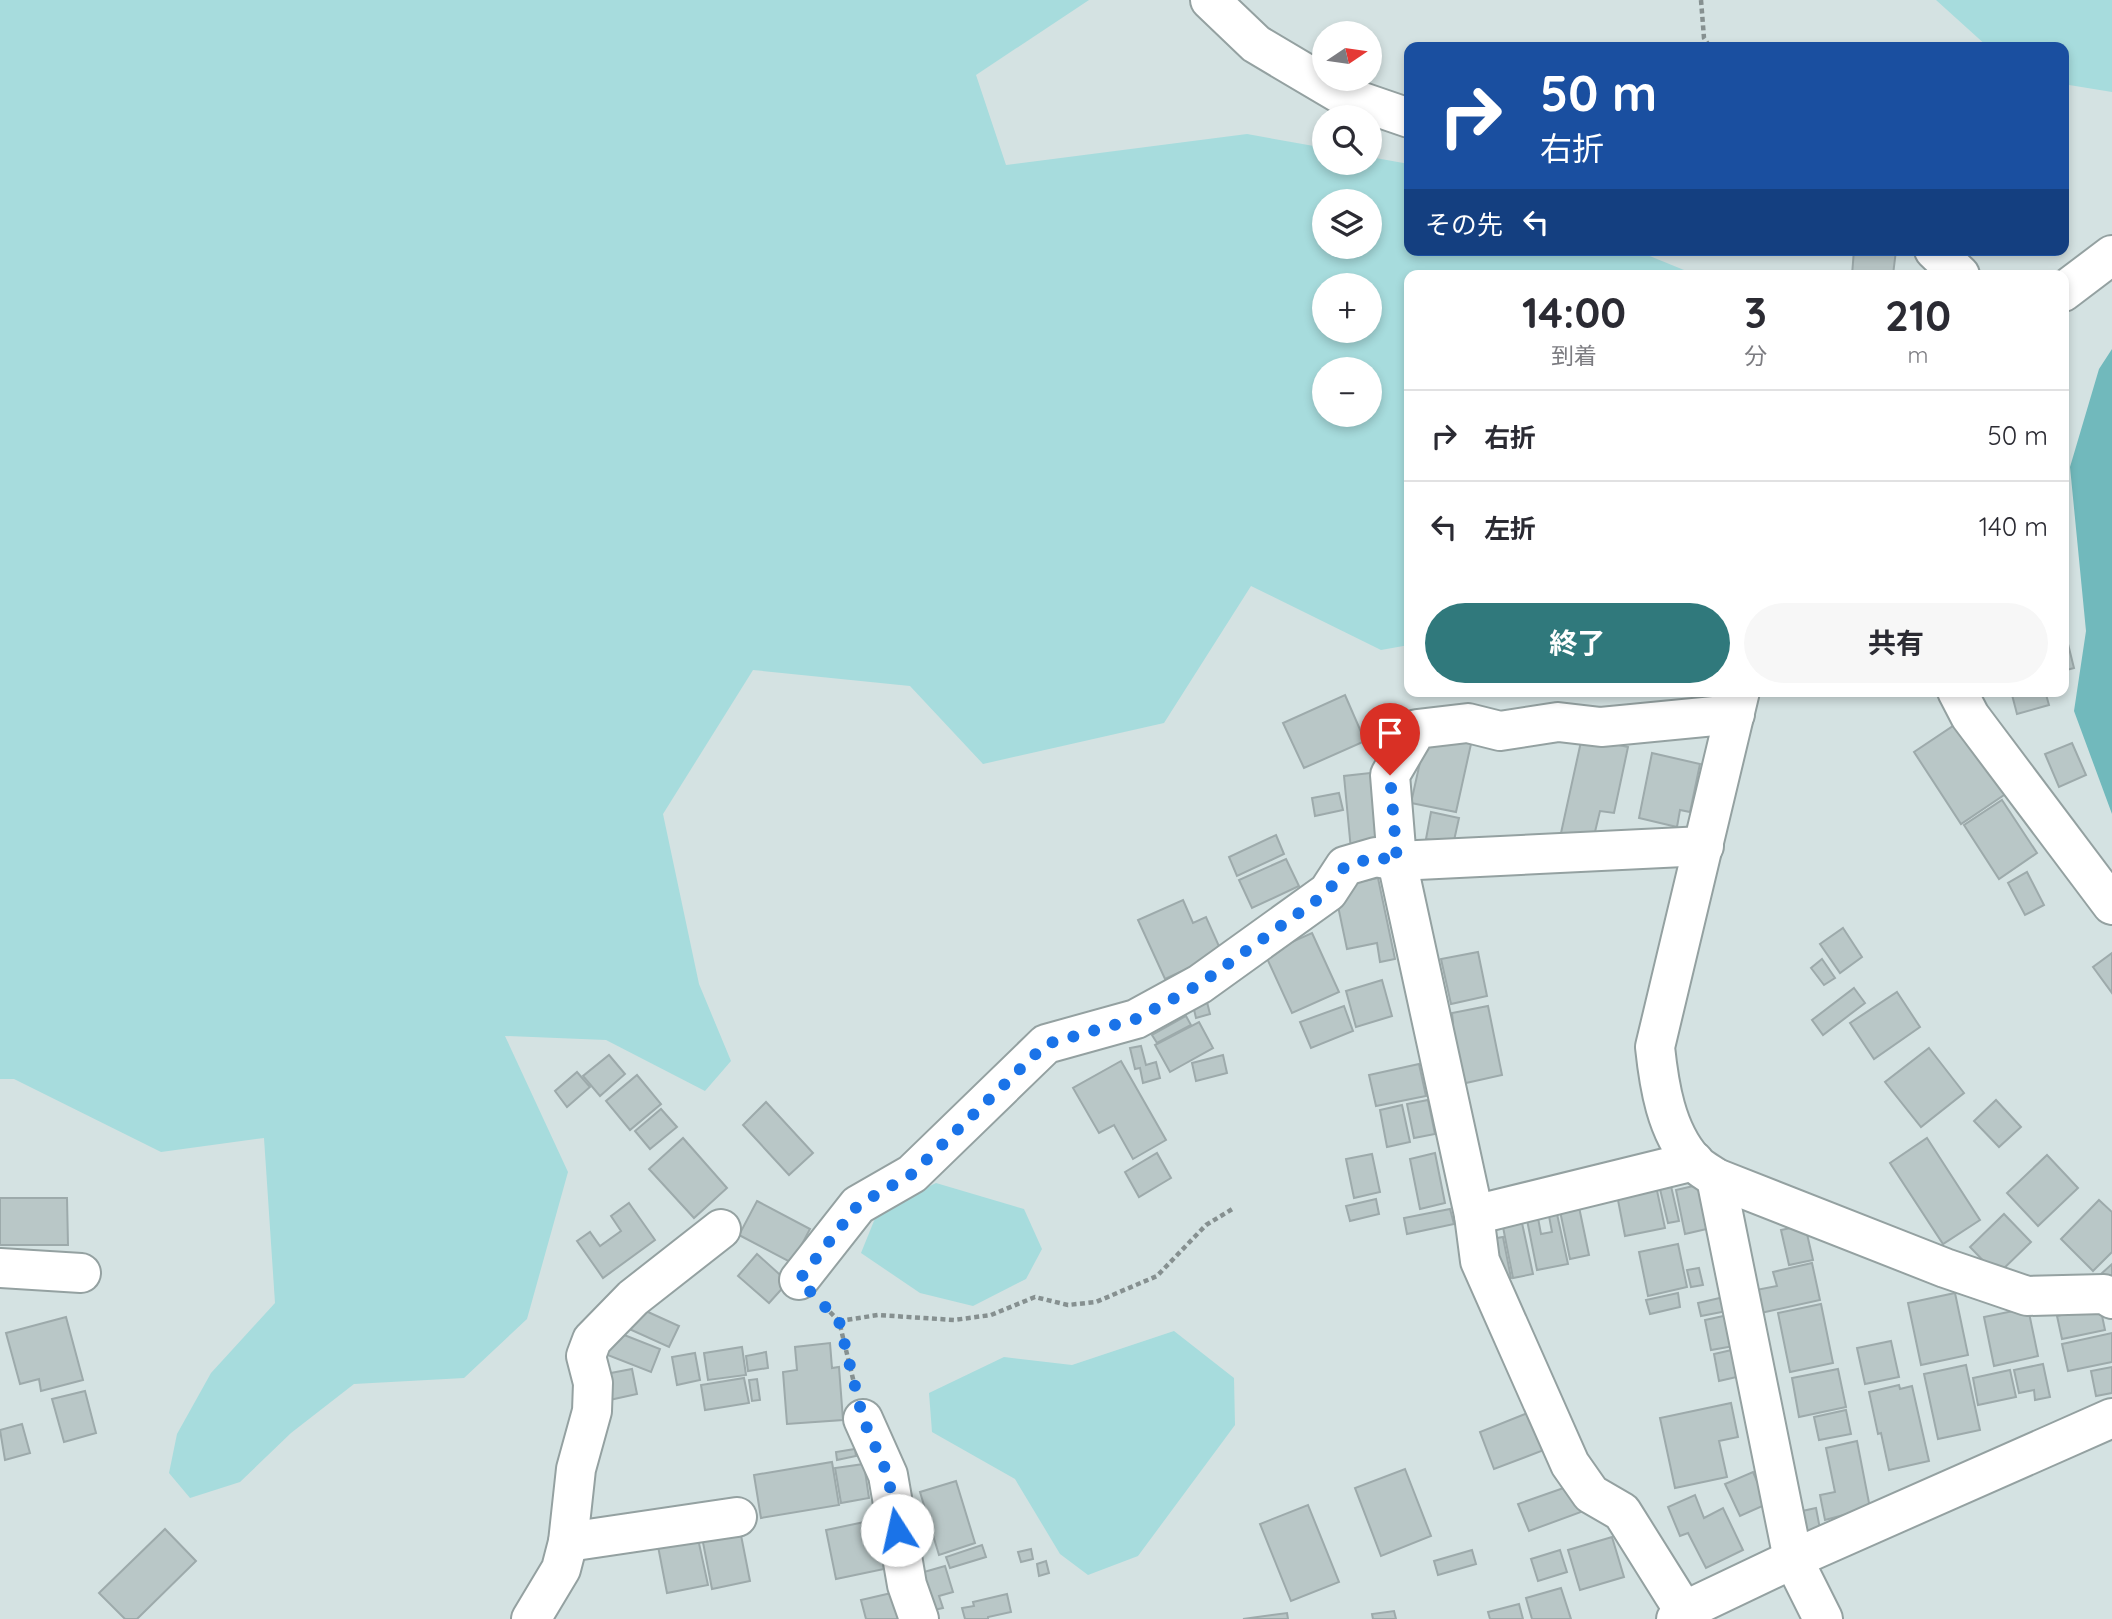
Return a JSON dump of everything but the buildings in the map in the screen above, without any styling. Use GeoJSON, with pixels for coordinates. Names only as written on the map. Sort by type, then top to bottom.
{"type":"FeatureCollection","features":[{"type":"Feature","properties":{"kind":"street"},"geometry":{"type":"LineString","coordinates":[[1210,0],[1256,44],[1331,89],[1404,116]]}},
{"type":"Feature","properties":{"kind":"street"},"geometry":{"type":"LineString","coordinates":[[2069,287],[2112,255]]}},
{"type":"Feature","properties":{"kind":"street"},"geometry":{"type":"LineString","coordinates":[[1940,256],[1955,270]]}},
{"type":"Feature","properties":{"kind":"street"},"geometry":{"type":"LineString","coordinates":[[1960,697],[1970,716],[2112,905]]}},
{"type":"Feature","properties":{"kind":"street"},"geometry":{"type":"LineString","coordinates":[[1823,1619],[1793,1559],[1705,1170],[1674,1129],[1660,1091],[1655,1046],[1738,703],[1601,727],[1558,722],[1500,731],[1468,723],[1417,729],[1390,775],[1397,861],[1474,1215],[1480,1261],[1570,1464],[1591,1494],[1622,1512],[1680,1615],[1793,1559],[2112,1418]]}},
{"type":"Feature","properties":{"kind":"street"},"geometry":{"type":"LineString","coordinates":[[799,1280],[858,1205],[912,1174],[1046,1044],[1136,1019],[1200,984],[1328,892],[1345,866],[1376,857],[1397,861],[1704,846]]}},
{"type":"Feature","properties":{"kind":"street"},"geometry":{"type":"LineString","coordinates":[[1474,1215],[1705,1170],[1945,1268],[2027,1296],[2104,1294],[2112,1298]]}},
{"type":"Feature","properties":{"kind":"street"},"geometry":{"type":"LineString","coordinates":[[531,1619],[561,1569],[568,1542],[576,1469],[592,1411],[593,1383],[586,1356],[592,1340],[633,1298],[721,1229]]}},
{"type":"Feature","properties":{"kind":"street"},"geometry":{"type":"LineString","coordinates":[[0,1268],[81,1273]]}},
{"type":"Feature","properties":{"kind":"street"},"geometry":{"type":"LineString","coordinates":[[863,1419],[888,1475],[906,1585],[919,1619]]}},
{"type":"Feature","properties":{"kind":"street"},"geometry":{"type":"LineString","coordinates":[[568,1542],[737,1517]]}},
{"type":"Feature","properties":{"kind":"path"},"geometry":{"type":"LineString","coordinates":[[1701,0],[1704,38],[1707,42]]}},
{"type":"Feature","properties":{"kind":"path"},"geometry":{"type":"LineString","coordinates":[[839,1321],[878,1315],[954,1320],[991,1315],[1035,1297],[1068,1305],[1096,1302],[1157,1276],[1206,1225],[1234,1208]]}},
{"type":"Feature","properties":{"kind":"path"},"geometry":{"type":"LineString","coordinates":[[799,1280],[839,1321],[863,1419]]}},
{"type":"Feature","properties":{"kind":"shaded area"},"geometry":{"type":"Polygon","coordinates":[[[0,0],[1089,0],[976,75],[1006,165],[1247,134],[1312,146],[1312,175],[1382,175],[1382,159],[1404,163],[1404,256],[1650,256],[1684,270],[1404,270],[1404,646],[1381,650],[1251,586],[1164,723],[983,764],[910,686],[753,670],[663,814],[699,984],[731,1061],[705,1091],[606,1040],[505,1036],[568,1172],[527,1319],[464,1378],[354,1384],[291,1433],[240,1482],[190,1498],[169,1473],[177,1434],[211,1373],[275,1303],[264,1138],[161,1152],[14,1079],[0,1079],[0,0]]]}},
{"type":"Feature","properties":{"kind":"shaded area"},"geometry":{"type":"Polygon","coordinates":[[[1936,0],[2112,0],[2112,92],[2069,85],[2069,42],[1982,42],[1936,0]]]}},
{"type":"Feature","properties":{"kind":"shaded area"},"geometry":{"type":"Polygon","coordinates":[[[2112,349],[2112,814],[2074,711],[2086,631],[2070,467],[2099,369],[2112,349]]]}},
{"type":"Feature","properties":{"kind":"shaded area"},"geometry":{"type":"Polygon","coordinates":[[[936,1183],[1024,1209],[1042,1249],[1026,1279],[973,1306],[920,1293],[861,1253],[878,1211],[936,1183]]]}},
{"type":"Feature","properties":{"kind":"shaded area"},"geometry":{"type":"Polygon","coordinates":[[[1174,1331],[1234,1378],[1235,1425],[1138,1556],[1088,1575],[1060,1554],[1015,1479],[932,1432],[929,1393],[1004,1357],[1072,1365],[1174,1331]]]}},
{"type":"Feature","properties":{"kind":"route"},"geometry":{"type":"LineString","coordinates":[[897,1530],[888,1475],[863,1419],[839,1321],[799,1280],[858,1205],[912,1174],[1046,1044],[1136,1019],[1200,984],[1328,892],[1345,866],[1376,857],[1397,861],[1390,775]]}}]}
